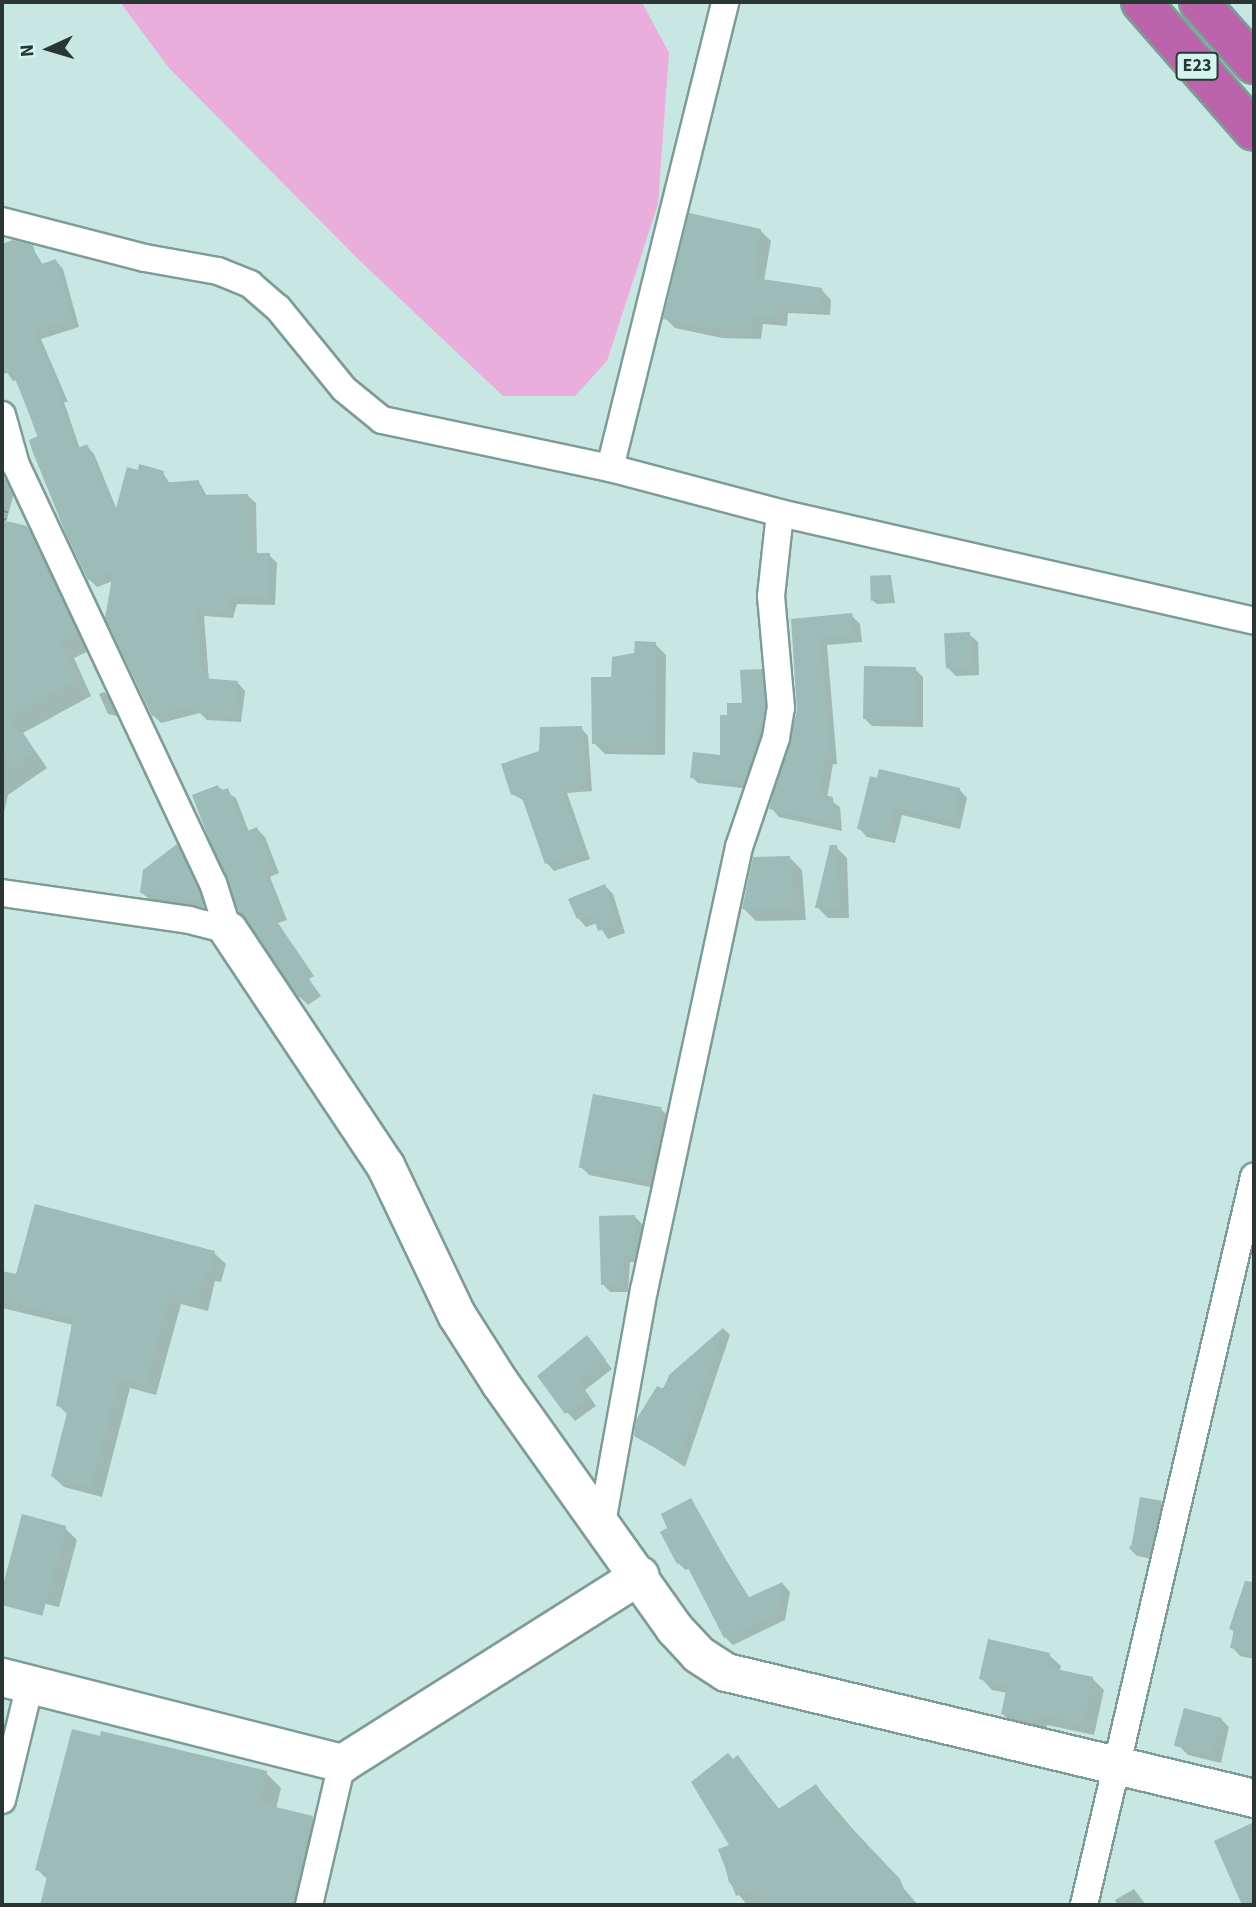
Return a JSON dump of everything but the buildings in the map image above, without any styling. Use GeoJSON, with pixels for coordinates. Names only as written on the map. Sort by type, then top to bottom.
{"type":"FeatureCollection","features":[{"type":"Feature","properties":{"kind":"highway","name":"E23"},"geometry":{"type":"LineString","coordinates":[[1141,2],[1254,131]]}},
{"type":"Feature","properties":{"kind":"highway","name":"E23"},"geometry":{"type":"LineString","coordinates":[[1199,2],[1254,64]]}},
{"type":"Feature","properties":{"kind":"street"},"geometry":{"type":"LineString","coordinates":[[610,468],[725,2]]}},
{"type":"Feature","properties":{"kind":"street"},"geometry":{"type":"LineString","coordinates":[[2,221],[145,258],[218,271],[250,284],[278,308],[344,389],[382,420],[610,468],[780,513],[1254,621]]}},
{"type":"Feature","properties":{"kind":"street"},"geometry":{"type":"LineString","coordinates":[[2,415],[16,466],[213,883],[228,930],[385,1165],[463,1325],[674,1628],[698,1654],[726,1672],[1254,1798]]}},
{"type":"Feature","properties":{"kind":"street"},"geometry":{"type":"LineString","coordinates":[[602,1523],[644,1290],[739,847],[776,738],[781,708],[771,596],[780,513]]}},
{"type":"Feature","properties":{"kind":"street"},"geometry":{"type":"LineString","coordinates":[[2,892],[189,920],[228,930]]}},
{"type":"Feature","properties":{"kind":"street"},"geometry":{"type":"LineString","coordinates":[[1084,1905],[1254,1177]]}},
{"type":"Feature","properties":{"kind":"street"},"geometry":{"type":"LineString","coordinates":[[309,1905],[342,1763],[639,1576]]}},
{"type":"Feature","properties":{"kind":"street"},"geometry":{"type":"LineString","coordinates":[[2,1800],[16,1681],[342,1763]]}},
{"type":"Feature","properties":{"kind":"shaded area"},"geometry":{"type":"Polygon","coordinates":[[[120,2],[642,2],[669,53],[658,204],[607,361],[575,396],[503,396],[360,261],[169,68],[120,2]]]}}]}
